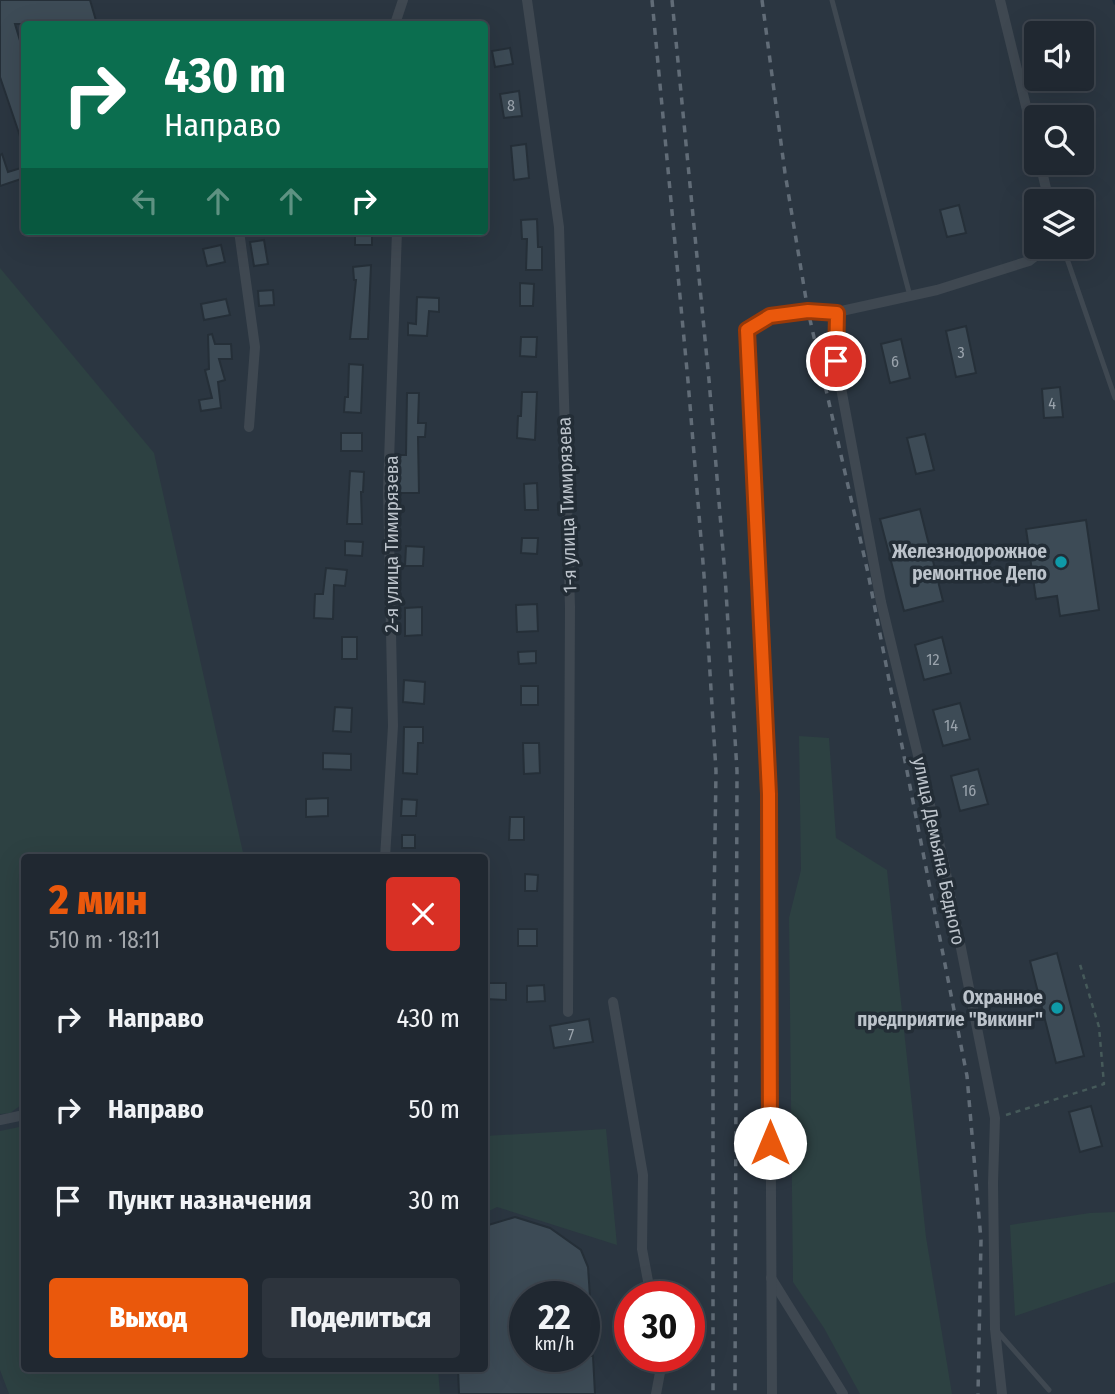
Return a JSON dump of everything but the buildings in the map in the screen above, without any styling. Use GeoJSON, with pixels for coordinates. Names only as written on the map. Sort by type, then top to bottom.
{"type":"FeatureCollection","features":[{"type":"Feature","properties":{"kind":"street"},"geometry":{"type":"LineString","coordinates":[[396,21],[403,0]]}},
{"type":"Feature","properties":{"kind":"street","name":"1-я улица Тимирязева"},"geometry":{"type":"LineString","coordinates":[[527,0],[559,227],[570,607],[568,1012]]}},
{"type":"Feature","properties":{"kind":"street"},"geometry":{"type":"LineString","coordinates":[[1000,0],[1026,105]]}},
{"type":"Feature","properties":{"kind":"street"},"geometry":{"type":"LineString","coordinates":[[240,235],[255,347],[248,427]]}},
{"type":"Feature","properties":{"kind":"street","name":"2-я улица Тимирязева"},"geometry":{"type":"LineString","coordinates":[[385,854],[393,726],[388,490],[397,235]]}},
{"type":"Feature","properties":{"kind":"street"},"geometry":{"type":"LineString","coordinates":[[772,1394],[769,794],[747,330],[770,316],[808,311],[837,313],[937,290],[1032,259]]}},
{"type":"Feature","properties":{"kind":"street","name":"улица Демьяна Бедного"},"geometry":{"type":"LineString","coordinates":[[837,313],[836,361],[879,588],[944,863],[995,1118],[995,1329],[1002,1394]]}},
{"type":"Feature","properties":{"kind":"street"},"geometry":{"type":"LineString","coordinates":[[613,1002],[643,1175],[642,1249],[647,1281]]}},
{"type":"Feature","properties":{"kind":"street"},"geometry":{"type":"LineString","coordinates":[[0,1120],[21,1116]]}},
{"type":"Feature","properties":{"kind":"street"},"geometry":{"type":"LineString","coordinates":[[770,1278],[842,1394]]}},
{"type":"Feature","properties":{"kind":"street"},"geometry":{"type":"LineString","coordinates":[[656,1394],[660,1372]]}},
{"type":"Feature","properties":{"kind":"lane"},"geometry":{"type":"LineString","coordinates":[[832,0],[910,296]]}},
{"type":"Feature","properties":{"kind":"lane"},"geometry":{"type":"LineString","coordinates":[[1067,259],[1115,398]]}},
{"type":"Feature","properties":{"kind":"lane"},"geometry":{"type":"LineString","coordinates":[[995,1329],[1049,1390]]}},
{"type":"Feature","properties":{"kind":"path"},"geometry":{"type":"LineString","coordinates":[[995,1118],[1104,1084],[1099,1027],[1079,961]]}},
{"type":"Feature","properties":{"kind":"green space"},"geometry":{"type":"Polygon","coordinates":[[[0,268],[154,453],[243,854],[21,854],[21,1105],[10,1113],[0,1114],[0,268]]]}},
{"type":"Feature","properties":{"kind":"green space"},"geometry":{"type":"Polygon","coordinates":[[[799,736],[829,738],[836,838],[887,870],[926,1237],[952,1394],[860,1394],[824,1328],[793,1282],[789,918],[801,870],[799,736]]]}},
{"type":"Feature","properties":{"kind":"green space"},"geometry":{"type":"Polygon","coordinates":[[[21,1127],[21,1372],[438,1372],[440,1394],[9,1394],[0,1370],[0,1131],[21,1127]]]}},
{"type":"Feature","properties":{"kind":"green space"},"geometry":{"type":"Polygon","coordinates":[[[606,1129],[617,1245],[497,1207],[488,1212],[488,1136],[606,1129]]]}},
{"type":"Feature","properties":{"kind":"green space"},"geometry":{"type":"Polygon","coordinates":[[[1115,1212],[1115,1282],[1015,1316],[1010,1225],[1115,1212]]]}},
{"type":"Feature","properties":{"kind":"railway"},"geometry":{"type":"LineString","coordinates":[[652,0],[688,381],[716,771],[713,1394]]}},
{"type":"Feature","properties":{"kind":"railway"},"geometry":{"type":"LineString","coordinates":[[672,0],[709,380],[737,771],[735,1394]]}},
{"type":"Feature","properties":{"kind":"railway"},"geometry":{"type":"LineString","coordinates":[[762,0],[785,173],[808,311],[868,573],[967,1076],[981,1240],[978,1394]]}},
{"type":"Feature","properties":{"kind":"place","name":"Железнодорожное ремонтное Депо"},"geometry":{"type":"Point","coordinates":[1061,562]}},
{"type":"Feature","properties":{"kind":"place","name":"Охранное предприятие \"Викинг\""},"geometry":{"type":"Point","coordinates":[1057,1008]}},
{"type":"Feature","properties":{"kind":"route"},"geometry":{"type":"LineString","coordinates":[[770,1143],[769,794],[747,330],[770,316],[808,311],[837,313],[836,361]]}}]}
